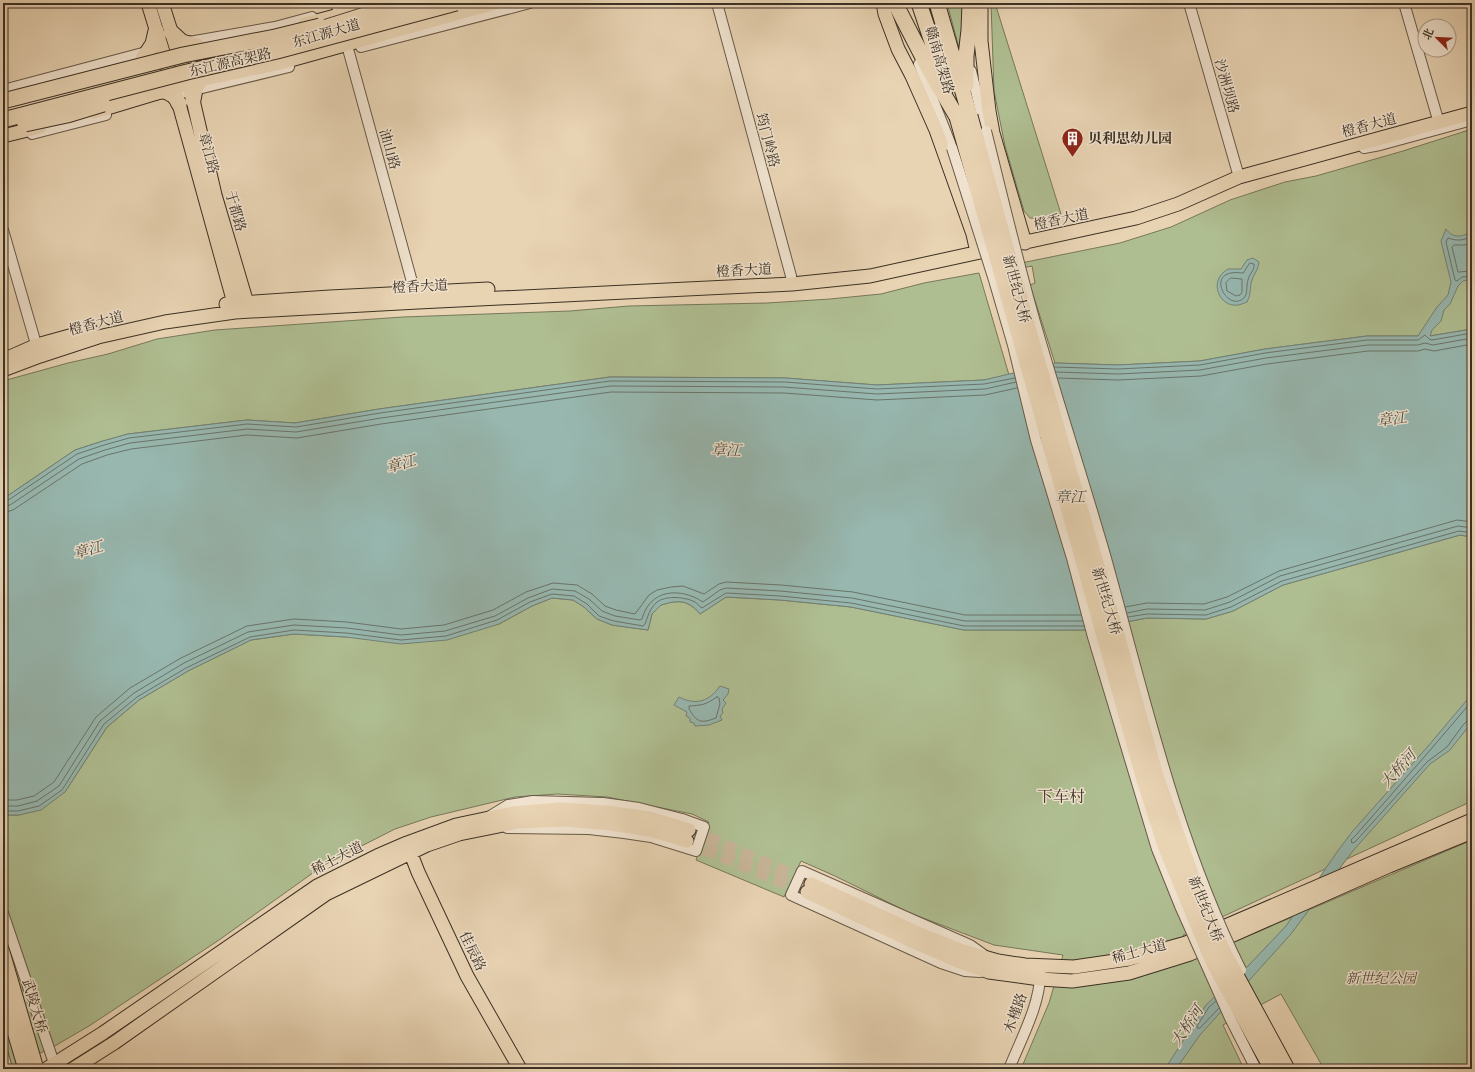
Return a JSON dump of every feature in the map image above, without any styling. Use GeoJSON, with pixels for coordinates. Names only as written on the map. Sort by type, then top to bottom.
{"type":"FeatureCollection","features":[{"type":"Feature","properties":{"kind":"highway","name":"东江源高架路"},"geometry":{"type":"LineString","coordinates":[[3,110],[66,93],[277,42],[410,3]]}},
{"type":"Feature","properties":{"kind":"highway","name":"东江源高架路"},"geometry":{"type":"LineString","coordinates":[[3,120],[187,72],[277,51],[370,14],[456,3]]}},
{"type":"Feature","properties":{"kind":"highway"},"geometry":{"type":"LineString","coordinates":[[895,3],[930,71],[963,116]]}},
{"type":"Feature","properties":{"kind":"highway"},"geometry":{"type":"LineString","coordinates":[[919,3],[963,116]]}},
{"type":"Feature","properties":{"kind":"highway","name":"赣南高架路"},"geometry":{"type":"LineString","coordinates":[[924,3],[963,116]]}},
{"type":"Feature","properties":{"kind":"highway","name":"赣南高架路"},"geometry":{"type":"LineString","coordinates":[[937,3],[963,116]]}},
{"type":"Feature","properties":{"kind":"highway"},"geometry":{"type":"LineString","coordinates":[[942,3],[963,116]]}},
{"type":"Feature","properties":{"kind":"highway"},"geometry":{"type":"LineString","coordinates":[[963,116],[966,87],[970,3]]}},
{"type":"Feature","properties":{"kind":"highway"},"geometry":{"type":"LineString","coordinates":[[3,101],[183,56],[275,37],[370,14]]}},
{"type":"Feature","properties":{"kind":"highway"},"geometry":{"type":"LineString","coordinates":[[3,130],[67,115],[189,78],[280,57],[370,14]]}},
{"type":"Feature","properties":{"kind":"highway"},"geometry":{"type":"LineString","coordinates":[[152,53],[153,44],[179,41]]}},
{"type":"Feature","properties":{"kind":"highway","name":"新世纪大桥"},"geometry":{"type":"LineString","coordinates":[[963,116],[1082,557],[1140,766],[1159,825],[1188,903],[1213,962],[1272,1069]]}},
{"type":"Feature","properties":{"kind":"highway","name":"新世纪大桥"},"geometry":{"type":"LineString","coordinates":[[963,116],[1116,631],[1156,776],[1200,899],[1225,955],[1287,1069]]}},
{"type":"Feature","properties":{"kind":"main road"},"geometry":{"type":"LineString","coordinates":[[148,3],[179,41]]}},
{"type":"Feature","properties":{"kind":"main road","name":"于都路"},"geometry":{"type":"LineString","coordinates":[[162,3],[179,41],[182,92],[215,195],[248,308]]}},
{"type":"Feature","properties":{"kind":"main road","name":"东江源大道"},"geometry":{"type":"LineString","coordinates":[[3,95],[152,53],[179,41],[277,30],[338,10],[385,3]]}},
{"type":"Feature","properties":{"kind":"main road","name":"东江源大道"},"geometry":{"type":"LineString","coordinates":[[3,136],[182,92],[280,63],[347,47],[495,3]]}},
{"type":"Feature","properties":{"kind":"main road"},"geometry":{"type":"LineString","coordinates":[[883,3],[885,14],[898,49],[936,130],[973,234],[976,248]]}},
{"type":"Feature","properties":{"kind":"main road"},"geometry":{"type":"LineString","coordinates":[[981,3],[981,41],[993,133],[1024,239]]}},
{"type":"Feature","properties":{"kind":"main road","name":"章江路"},"geometry":{"type":"LineString","coordinates":[[152,53],[182,92],[234,308]]}},
{"type":"Feature","properties":{"kind":"main road","name":"橙香大道"},"geometry":{"type":"LineString","coordinates":[[1238,173],[1309,158],[1438,119],[1472,104]]}},
{"type":"Feature","properties":{"kind":"main road","name":"橙香大道"},"geometry":{"type":"LineString","coordinates":[[3,360],[38,351],[96,329],[163,314],[248,308],[330,297],[417,297],[791,280],[869,268],[1024,239],[1140,210],[1238,173],[1438,119],[1472,113]]}},
{"type":"Feature","properties":{"kind":"main road","name":"橙香大道"},"geometry":{"type":"LineString","coordinates":[[3,370],[38,351]]}},
{"type":"Feature","properties":{"kind":"main road","name":"稀土大道"},"geometry":{"type":"LineString","coordinates":[[50,1068],[316,886],[404,850],[427,845],[490,823],[513,813],[560,809],[607,812],[648,818],[688,835]]}},
{"type":"Feature","properties":{"kind":"main road","name":"稀土大道"},"geometry":{"type":"LineString","coordinates":[[1472,820],[1186,943],[1128,959],[1074,968],[1025,965],[998,961],[963,951],[809,888],[928,948],[960,962],[989,972],[1040,979],[1072,981],[1129,973],[1190,954],[1383,869],[1472,832]]}},
{"type":"Feature","properties":{"kind":"main road","name":"稀土大道"},"geometry":{"type":"LineString","coordinates":[[73,1069],[114,1043],[326,894],[404,850]]}},
{"type":"Feature","properties":{"kind":"main road","name":"佳辰路"},"geometry":{"type":"LineString","coordinates":[[404,850],[460,981],[511,1069]]}},
{"type":"Feature","properties":{"kind":"main road","name":"佳辰路"},"geometry":{"type":"LineString","coordinates":[[404,850],[467,976],[520,1069]]}},
{"type":"Feature","properties":{"kind":"main road","name":"武陵大桥"},"geometry":{"type":"LineString","coordinates":[[3,952],[7,994],[25,1069]]}},
{"type":"Feature","properties":{"kind":"main road"},"geometry":{"type":"LineString","coordinates":[[7,994],[50,1068]]}},
{"type":"Feature","properties":{"kind":"main road"},"geometry":{"type":"LineString","coordinates":[[7,994],[20,1069]]}},
{"type":"Feature","properties":{"kind":"main road","name":"武陵大桥"},"geometry":{"type":"LineString","coordinates":[[7,994],[37,1069]]}},
{"type":"Feature","properties":{"kind":"street"},"geometry":{"type":"LineString","coordinates":[[347,47],[530,3]]}},
{"type":"Feature","properties":{"kind":"street","name":"筠门岭路"},"geometry":{"type":"LineString","coordinates":[[717,3],[791,280]]}},
{"type":"Feature","properties":{"kind":"street"},"geometry":{"type":"LineString","coordinates":[[889,3],[892,14],[922,71],[952,148],[994,280],[1013,345],[1036,440],[1157,850],[1180,906],[1230,1018],[1256,1069]]}},
{"type":"Feature","properties":{"kind":"street"},"geometry":{"type":"LineString","coordinates":[[977,3],[977,23],[971,52],[971,72],[1019,264],[1039,337],[1104,553],[1164,767],[1188,840],[1231,950],[1285,1057],[1293,1069]]}},
{"type":"Feature","properties":{"kind":"street","name":"沙洲坝路"},"geometry":{"type":"LineString","coordinates":[[1188,3],[1238,173]]}},
{"type":"Feature","properties":{"kind":"street"},"geometry":{"type":"LineString","coordinates":[[1404,3],[1438,119]]}},
{"type":"Feature","properties":{"kind":"street"},"geometry":{"type":"LineString","coordinates":[[338,10],[370,14]]}},
{"type":"Feature","properties":{"kind":"street","name":"油山路"},"geometry":{"type":"LineString","coordinates":[[338,10],[417,297]]}},
{"type":"Feature","properties":{"kind":"street"},"geometry":{"type":"LineString","coordinates":[[3,90],[152,53]]}},
{"type":"Feature","properties":{"kind":"street"},"geometry":{"type":"LineString","coordinates":[[3,142],[69,125],[182,92]]}},
{"type":"Feature","properties":{"kind":"street"},"geometry":{"type":"LineString","coordinates":[[1309,158],[1380,145],[1472,120]]}},
{"type":"Feature","properties":{"kind":"street"},"geometry":{"type":"LineString","coordinates":[[3,230],[38,351]]}},
{"type":"Feature","properties":{"kind":"street"},"geometry":{"type":"LineString","coordinates":[[534,802],[602,803],[639,808],[682,819],[704,827],[696,851],[651,837],[624,833],[589,829],[515,829],[490,823],[508,804],[534,802]]}},
{"type":"Feature","properties":{"kind":"street"},"geometry":{"type":"LineString","coordinates":[[987,958],[970,945],[802,871],[791,895],[941,963],[965,971],[989,972]]}},
{"type":"Feature","properties":{"kind":"street"},"geometry":{"type":"LineString","coordinates":[[3,913],[50,1068]]}},
{"type":"Feature","properties":{"kind":"street","name":"木槿路"},"geometry":{"type":"LineString","coordinates":[[1009,1069],[1036,1002],[1040,979],[1040,966]]}},
{"type":"Feature","properties":{"kind":"street"},"geometry":{"type":"LineString","coordinates":[[3,1054],[7,1069]]}},
{"type":"Feature","properties":{"kind":"green space"},"geometry":{"type":"Polygon","coordinates":[[[947,3],[965,3],[963,63],[947,3]]]}},
{"type":"Feature","properties":{"kind":"green space"},"geometry":{"type":"Polygon","coordinates":[[[991,3],[995,3],[1061,214],[1046,218],[1030,218],[1024,211],[1005,146],[994,91],[991,3]]]}},
{"type":"Feature","properties":{"kind":"green space"},"geometry":{"type":"Polygon","coordinates":[[[1472,129],[1472,329],[1430,336],[1367,336],[1265,349],[1200,361],[1118,365],[1055,363],[1030,285],[1035,283],[1032,266],[1022,268],[1021,263],[1120,243],[1171,227],[1230,200],[1285,182],[1316,176],[1472,129]]]}},
{"type":"Feature","properties":{"kind":"green space"},"geometry":{"type":"Polygon","coordinates":[[[979,273],[1009,375],[984,380],[877,385],[785,378],[610,377],[379,409],[295,423],[247,420],[128,434],[75,450],[3,499],[3,381],[68,363],[108,354],[157,339],[215,330],[403,317],[570,311],[629,306],[767,303],[830,299],[881,294],[924,283],[979,273]]]}},
{"type":"Feature","properties":{"kind":"green space","name":"新世纪公园"},"geometry":{"type":"Polygon","coordinates":[[[1460,535],[1472,537],[1472,801],[1183,935],[1194,959],[1472,840],[1472,1069],[1324,1069],[1281,994],[1223,1025],[1244,1069],[1021,1069],[1049,1003],[1063,955],[994,945],[910,913],[801,861],[784,897],[696,860],[709,822],[692,814],[607,797],[557,794],[515,797],[431,817],[395,829],[324,865],[219,940],[89,1026],[53,1047],[7,1069],[3,1069],[3,815],[19,815],[65,792],[107,727],[139,700],[188,671],[251,640],[294,634],[346,637],[499,624],[532,606],[552,598],[573,600],[584,607],[597,619],[612,625],[648,630],[652,614],[661,605],[672,602],[682,602],[691,606],[700,614],[726,597],[780,600],[851,607],[964,630],[1084,630],[1147,618],[1206,619],[1233,611],[1283,585],[1460,535]]]}},
{"type":"Feature","properties":{"kind":"water","name":"章江"},"geometry":{"type":"Polygon","coordinates":[[[1446,229],[1455,236],[1462,236],[1472,231],[1472,279],[1463,281],[1458,286],[1450,304],[1444,310],[1441,321],[1432,330],[1430,336],[1472,329],[1472,537],[1460,535],[1283,585],[1233,611],[1206,619],[1147,618],[1084,630],[964,630],[851,607],[780,600],[726,597],[700,614],[696,609],[687,603],[673,602],[661,605],[652,614],[648,630],[612,625],[597,619],[584,607],[573,600],[552,598],[532,606],[499,624],[447,640],[401,644],[346,637],[294,634],[251,640],[188,671],[139,700],[107,727],[65,792],[41,810],[19,815],[3,815],[3,499],[75,450],[128,434],[247,420],[295,423],[379,409],[610,377],[785,378],[877,385],[984,380],[1055,363],[1118,365],[1200,361],[1265,349],[1367,336],[1418,336],[1437,307],[1448,295],[1451,282],[1441,241],[1446,229]]]}},
{"type":"Feature","properties":{"kind":"water"},"geometry":{"type":"Polygon","coordinates":[[[1253,258],[1259,262],[1258,268],[1252,280],[1247,302],[1232,305],[1226,302],[1218,293],[1218,280],[1228,269],[1241,269],[1247,260],[1253,258]]]}},
{"type":"Feature","properties":{"kind":"water"},"geometry":{"type":"Polygon","coordinates":[[[720,686],[729,689],[728,694],[723,700],[726,703],[722,709],[723,713],[720,716],[722,720],[709,725],[695,726],[694,723],[690,722],[690,718],[686,716],[687,712],[674,705],[679,697],[691,701],[707,698],[720,686]]]}},
{"type":"Feature","properties":{"kind":"water"},"geometry":{"type":"Polygon","coordinates":[[[1472,694],[1472,722],[1450,750],[1430,764],[1352,852],[1291,934],[1200,1035],[1176,1069],[1165,1069],[1206,1005],[1249,965],[1286,926],[1352,832],[1472,694]]]}},
{"type":"Feature","properties":{"kind":"tunnel"},"geometry":{"type":"LineString","coordinates":[[689,830],[811,884]]}},
{"type":"Feature","properties":{"kind":"tunnel"},"geometry":{"type":"LineString","coordinates":[[687,841],[807,892]]}},
{"type":"Feature","properties":{"kind":"place","name":"贝利思幼儿园"},"geometry":{"type":"Point","coordinates":[1072,158]}},
{"type":"Feature","properties":{"kind":"district","name":"下车村"},"geometry":{"type":"Point","coordinates":[1061,796]}},
{"type":"Feature","properties":{"kind":"water label","name":"大桥河"},"geometry":{"type":"Point","coordinates":[1398,769]}},
{"type":"Feature","properties":{"kind":"water label","name":"大桥河"},"geometry":{"type":"Point","coordinates":[1187,1026]}}]}
